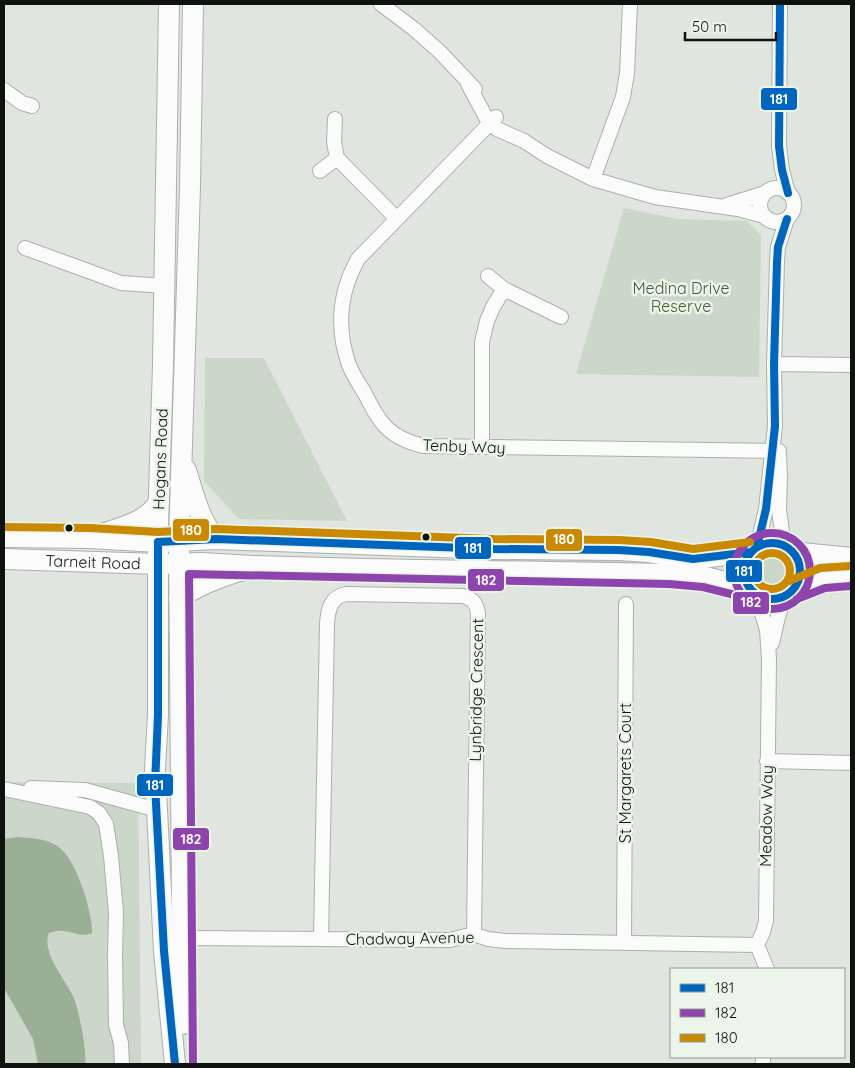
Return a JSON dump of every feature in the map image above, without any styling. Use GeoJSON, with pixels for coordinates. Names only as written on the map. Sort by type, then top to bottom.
{"type":"FeatureCollection","features":[{"type":"Feature","properties":{"kind":"street","name":"Hogans Road"},"geometry":{"type":"LineString","coordinates":[[169,4],[165,286],[158,542],[158,715],[155,769],[164,951],[175,1064]]}},
{"type":"Feature","properties":{"kind":"street","name":"Hogans Road"},"geometry":{"type":"LineString","coordinates":[[183,1064],[179,541],[190,187],[192,4]]}},
{"type":"Feature","properties":{"kind":"street"},"geometry":{"type":"LineString","coordinates":[[381,4],[440,52],[468,84],[480,93],[492,120],[514,127],[524,140],[547,156],[593,179],[655,197],[746,211],[776,222],[786,219],[792,213],[794,206],[782,170],[779,146],[780,4]]}},
{"type":"Feature","properties":{"kind":"street"},"geometry":{"type":"LineString","coordinates":[[593,179],[622,97],[627,73],[630,4]]}},
{"type":"Feature","properties":{"kind":"street"},"geometry":{"type":"LineString","coordinates":[[4,90],[32,106]]}},
{"type":"Feature","properties":{"kind":"street"},"geometry":{"type":"LineString","coordinates":[[335,119],[334,142],[337,158],[396,218]]}},
{"type":"Feature","properties":{"kind":"street","name":"Tenby Way"},"geometry":{"type":"LineString","coordinates":[[492,120],[358,259],[348,276],[343,299],[341,337],[350,367],[375,413],[391,433],[408,442],[423,446],[775,451]]}},
{"type":"Feature","properties":{"kind":"street"},"geometry":{"type":"LineString","coordinates":[[777,262],[760,204],[767,192],[779,146]]}},
{"type":"Feature","properties":{"kind":"street"},"geometry":{"type":"LineString","coordinates":[[320,171],[337,158]]}},
{"type":"Feature","properties":{"kind":"street"},"geometry":{"type":"LineString","coordinates":[[721,207],[780,188],[788,192]]}},
{"type":"Feature","properties":{"kind":"street"},"geometry":{"type":"LineString","coordinates":[[786,219],[778,247],[777,262],[774,364],[774,498],[754,550],[746,561],[745,579],[753,592],[770,600],[823,578],[851,576]]}},
{"type":"Feature","properties":{"kind":"street"},"geometry":{"type":"LineString","coordinates":[[25,248],[121,283],[165,286]]}},
{"type":"Feature","properties":{"kind":"street"},"geometry":{"type":"LineString","coordinates":[[488,276],[504,289],[561,317]]}},
{"type":"Feature","properties":{"kind":"street"},"geometry":{"type":"LineString","coordinates":[[482,447],[482,342],[487,321],[504,289]]}},
{"type":"Feature","properties":{"kind":"street"},"geometry":{"type":"LineString","coordinates":[[774,364],[851,365]]}},
{"type":"Feature","properties":{"kind":"street"},"geometry":{"type":"LineString","coordinates":[[182,457],[201,518],[216,539]]}},
{"type":"Feature","properties":{"kind":"street"},"geometry":{"type":"LineString","coordinates":[[774,498],[779,510],[788,549],[798,563],[800,570],[799,578],[789,593]]}},
{"type":"Feature","properties":{"kind":"street"},"geometry":{"type":"LineString","coordinates":[[90,538],[136,521],[150,513],[159,502]]}},
{"type":"Feature","properties":{"kind":"street","name":"Tarneit Road"},"geometry":{"type":"LineString","coordinates":[[4,537],[90,538],[158,542],[216,539],[494,549],[619,550],[649,552],[692,559],[754,550]]}},
{"type":"Feature","properties":{"kind":"street"},"geometry":{"type":"LineString","coordinates":[[754,550],[772,543],[788,549],[851,558]]}},
{"type":"Feature","properties":{"kind":"street","name":"Tarneit Road"},"geometry":{"type":"LineString","coordinates":[[4,559],[158,564],[202,563],[252,566],[670,574],[705,577],[753,592]]}},
{"type":"Feature","properties":{"kind":"street"},"geometry":{"type":"LineString","coordinates":[[179,599],[190,590],[252,566]]}},
{"type":"Feature","properties":{"kind":"street","name":"Meadow Way"},"geometry":{"type":"LineString","coordinates":[[753,592],[767,630],[769,659],[766,920],[757,945]]}},
{"type":"Feature","properties":{"kind":"street","name":"Meadow Way"},"geometry":{"type":"LineString","coordinates":[[769,659],[776,623],[789,593]]}},
{"type":"Feature","properties":{"kind":"street","name":"Lynbridge Crescent"},"geometry":{"type":"LineString","coordinates":[[321,939],[328,610],[331,602],[346,594],[463,596],[474,601],[477,607],[474,934]]}},
{"type":"Feature","properties":{"kind":"street","name":"St Margarets Court"},"geometry":{"type":"LineString","coordinates":[[624,942],[626,604]]}},
{"type":"Feature","properties":{"kind":"street"},"geometry":{"type":"LineString","coordinates":[[155,769],[164,768],[172,759],[172,702],[180,668]]}},
{"type":"Feature","properties":{"kind":"street"},"geometry":{"type":"LineString","coordinates":[[767,761],[851,763]]}},
{"type":"Feature","properties":{"kind":"street"},"geometry":{"type":"LineString","coordinates":[[4,788],[85,790],[157,810]]}},
{"type":"Feature","properties":{"kind":"street"},"geometry":{"type":"LineString","coordinates":[[4,788],[90,807],[99,813],[106,824],[114,882],[116,913],[116,1025],[122,1043],[122,1064]]}},
{"type":"Feature","properties":{"kind":"street"},"geometry":{"type":"LineString","coordinates":[[163,913],[182,938]]}},
{"type":"Feature","properties":{"kind":"street","name":"Chadway Avenue"},"geometry":{"type":"LineString","coordinates":[[182,938],[450,940],[474,934],[488,939],[505,941],[757,945]]}},
{"type":"Feature","properties":{"kind":"street"},"geometry":{"type":"LineString","coordinates":[[757,945],[767,968]]}},
{"type":"Feature","properties":{"kind":"green space","name":"Medina Drive Reserve"},"geometry":{"type":"Polygon","coordinates":[[[624,208],[678,219],[747,221],[761,235],[759,377],[576,374],[624,208]]]}},
{"type":"Feature","properties":{"kind":"green space"},"geometry":{"type":"Polygon","coordinates":[[[205,358],[264,358],[347,521],[239,519],[204,481],[205,358]]]}},
{"type":"Feature","properties":{"kind":"green space"},"geometry":{"type":"Polygon","coordinates":[[[473,552],[550,560],[640,560],[673,564],[491,561],[445,555],[473,552]]]}},
{"type":"Feature","properties":{"kind":"green space"},"geometry":{"type":"Polygon","coordinates":[[[771,553],[782,558],[787,569],[782,580],[771,585],[760,580],[755,569],[760,558],[771,553]]]}},
{"type":"Feature","properties":{"kind":"green space"},"geometry":{"type":"Polygon","coordinates":[[[4,782],[138,783],[141,1064],[4,1064],[4,782]]]}},
{"type":"Feature","properties":{"kind":"shaded area"},"geometry":{"type":"Polygon","coordinates":[[[18,837],[47,841],[58,846],[73,866],[87,902],[92,933],[84,935],[57,931],[49,933],[47,940],[51,957],[75,1002],[84,1040],[85,1064],[38,1064],[33,1039],[4,988],[4,839],[18,837]]]}},
{"type":"Feature","properties":{"kind":"transit line","name":"181"},"geometry":{"type":"LineString","coordinates":[[780,4],[779,146],[782,170],[788,193]]}},
{"type":"Feature","properties":{"kind":"transit line","name":"181"},"geometry":{"type":"LineString","coordinates":[[757,547],[766,509],[775,426],[774,364],[777,262],[778,247],[787,219]]}},
{"type":"Feature","properties":{"kind":"transit line","name":"180"},"geometry":{"type":"LineString","coordinates":[[4,527],[90,528],[158,532],[216,529],[494,539],[619,540],[651,542],[693,549],[750,542]]}},
{"type":"Feature","properties":{"kind":"transit line","name":"182"},"geometry":{"type":"LineString","coordinates":[[772,533],[786,536],[799,544],[807,557],[810,571],[807,585],[799,598],[786,606],[772,609],[758,606],[745,598],[737,585],[734,571],[737,557],[745,544],[758,536],[772,533]]}},
{"type":"Feature","properties":{"kind":"transit line","name":"181"},"geometry":{"type":"LineString","coordinates":[[175,1064],[164,951],[155,785],[158,715],[158,542],[216,539],[494,549],[619,550],[649,552],[693,559],[751,552]]}},
{"type":"Feature","properties":{"kind":"transit line","name":"181"},"geometry":{"type":"LineString","coordinates":[[772,543],[783,545],[792,551],[798,560],[800,571],[798,582],[792,591],[783,597],[772,599],[761,597],[752,591],[746,582],[744,571],[746,560],[752,551],[761,545],[772,543]]}},
{"type":"Feature","properties":{"kind":"transit line","name":"180"},"geometry":{"type":"LineString","coordinates":[[772,553],[785,558],[790,571],[785,584],[772,589],[759,584],[754,571],[759,558],[772,553]]}},
{"type":"Feature","properties":{"kind":"transit line","name":"180"},"geometry":{"type":"LineString","coordinates":[[789,581],[820,568],[850,566]]}},
{"type":"Feature","properties":{"kind":"transit line","name":"182"},"geometry":{"type":"LineString","coordinates":[[193,1064],[189,574],[669,584],[703,587],[747,598]]}},
{"type":"Feature","properties":{"kind":"transit line","name":"182"},"geometry":{"type":"LineString","coordinates":[[797,599],[825,588],[851,586]]}}]}
